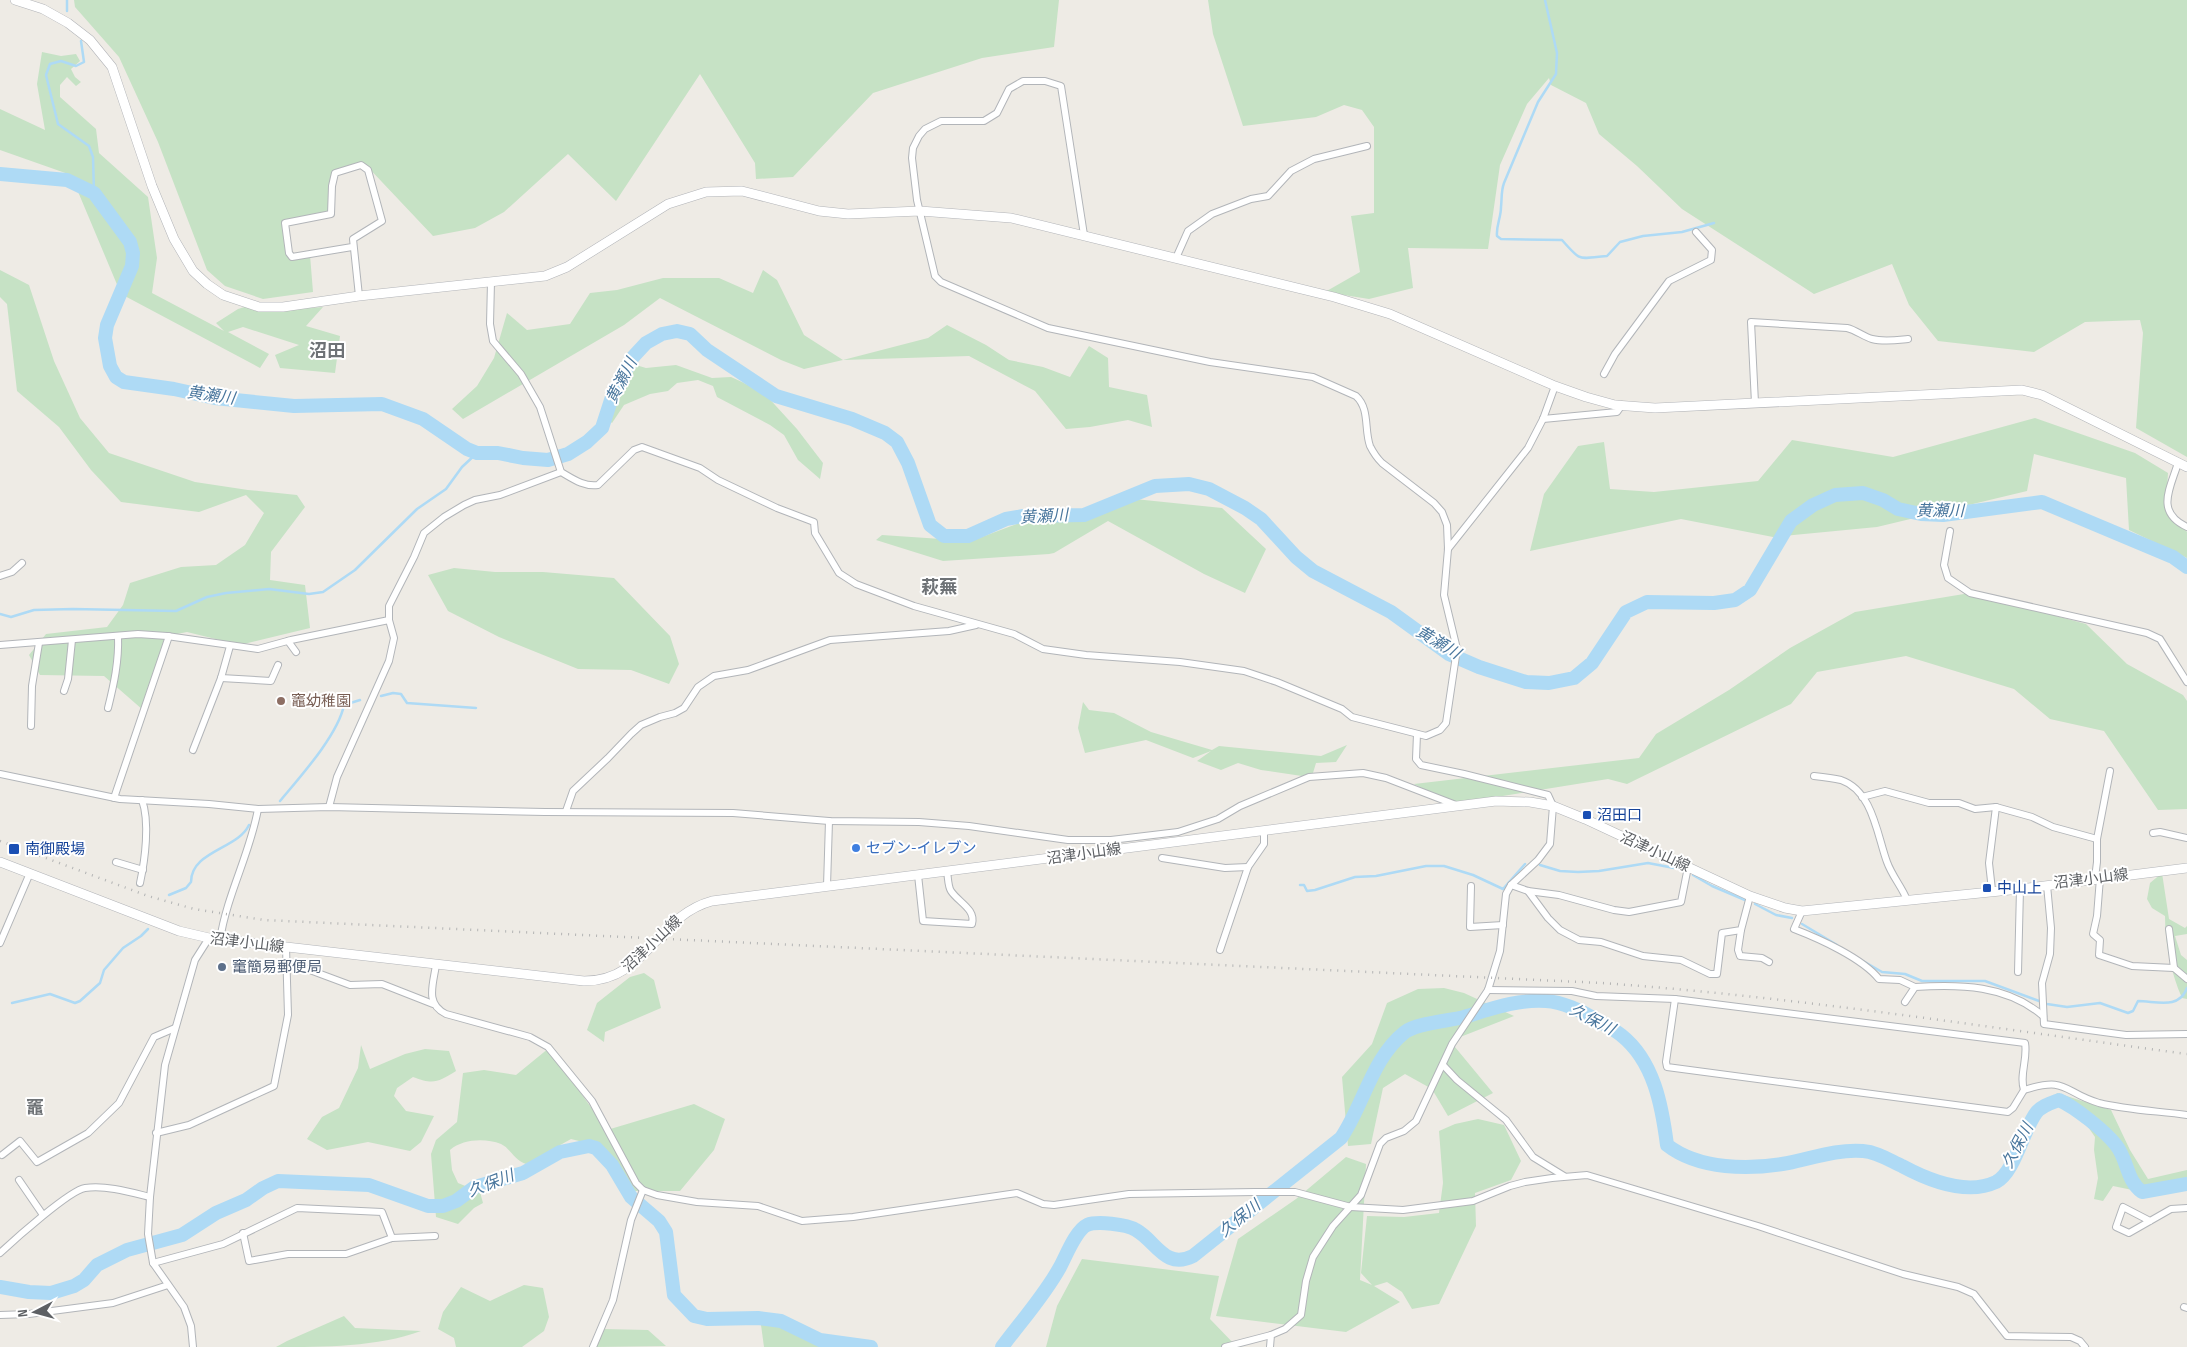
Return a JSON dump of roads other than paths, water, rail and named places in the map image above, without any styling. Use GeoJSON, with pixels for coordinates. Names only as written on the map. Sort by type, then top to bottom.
{"type":"FeatureCollection","features":[{"type":"Feature","properties":{"kind":"street"},"geometry":{"type":"LineString","coordinates":[[15,0],[43,9],[68,23],[90,40],[112,67],[152,186],[174,239],[192,271],[223,295],[241,302],[264,307],[282,307],[359,296],[545,276],[567,267],[668,204],[706,192],[742,191],[819,211],[848,214],[920,211],[1011,218],[1084,235],[1334,297],[1390,314],[1555,386],[1586,397],[1622,405],[1655,408],[2022,390],[2042,396],[2187,467]]}},
{"type":"Feature","properties":{"kind":"street"},"geometry":{"type":"LineString","coordinates":[[492,282],[490,324],[493,341],[521,374],[540,407],[560,470],[577,482],[591,486],[598,484],[634,450],[642,447],[700,468],[718,480],[777,508],[814,522],[815,534],[839,573],[847,580],[914,606],[1014,634],[1043,649],[1086,655],[1180,662],[1244,671],[1277,682],[1342,709],[1352,717],[1426,736],[1434,734],[1446,723],[1457,649],[1444,595],[1448,549],[1447,525],[1442,512],[1434,504],[1376,457],[1370,445],[1363,405],[1356,396],[1312,377],[1210,362],[1048,328],[1030,322],[950,286],[934,276],[920,211],[912,158],[913,148],[925,129],[941,121],[984,121],[997,113],[1009,89],[1023,81],[1046,81],[1060,86],[1084,235]]}},
{"type":"Feature","properties":{"kind":"street"},"geometry":{"type":"LineString","coordinates":[[1176,258],[1188,231],[1212,214],[1251,199],[1268,196],[1291,171],[1314,159],[1367,146]]}},
{"type":"Feature","properties":{"kind":"street"},"geometry":{"type":"LineString","coordinates":[[352,247],[292,257],[287,246],[285,223],[331,214],[332,186],[335,173],[361,165],[368,170],[382,221],[352,239],[359,296]]}},
{"type":"Feature","properties":{"kind":"street"},"geometry":{"type":"LineString","coordinates":[[1604,374],[1615,354],[1670,281],[1711,260],[1712,250],[1696,232]]}},
{"type":"Feature","properties":{"kind":"street"},"geometry":{"type":"LineString","coordinates":[[1755,403],[1751,322],[1847,328],[1876,340],[1908,339]]}},
{"type":"Feature","properties":{"kind":"street"},"geometry":{"type":"LineString","coordinates":[[1448,549],[1528,448],[1544,418],[1555,386]]}},
{"type":"Feature","properties":{"kind":"street"},"geometry":{"type":"LineString","coordinates":[[1544,418],[1617,412],[1622,405]]}},
{"type":"Feature","properties":{"kind":"street"},"geometry":{"type":"LineString","coordinates":[[2178,462],[2166,505],[2170,515],[2177,522],[2187,527]]}},
{"type":"Feature","properties":{"kind":"street"},"geometry":{"type":"LineString","coordinates":[[329,806],[337,777],[372,702],[393,645],[389,606],[424,533],[464,505],[475,500],[500,495],[560,470]]}},
{"type":"Feature","properties":{"kind":"street"},"geometry":{"type":"LineString","coordinates":[[1950,531],[1944,566],[1948,578],[1970,592],[2147,633],[2160,639],[2187,682]]}},
{"type":"Feature","properties":{"kind":"street"},"geometry":{"type":"LineString","coordinates":[[0,576],[12,572],[22,564]]}},
{"type":"Feature","properties":{"kind":"street"},"geometry":{"type":"LineString","coordinates":[[0,645],[138,634],[169,636],[258,649],[288,640],[389,620]]}},
{"type":"Feature","properties":{"kind":"street"},"geometry":{"type":"LineString","coordinates":[[566,812],[573,791],[631,734],[641,725],[684,708],[698,687],[714,676],[748,670],[830,640],[949,630],[978,624]]}},
{"type":"Feature","properties":{"kind":"street"},"geometry":{"type":"LineString","coordinates":[[108,708],[116,676],[119,653],[118,636]]}},
{"type":"Feature","properties":{"kind":"street"},"geometry":{"type":"LineString","coordinates":[[114,798],[169,636]]}},
{"type":"Feature","properties":{"kind":"street"},"geometry":{"type":"LineString","coordinates":[[64,691],[68,679],[72,640]]}},
{"type":"Feature","properties":{"kind":"street"},"geometry":{"type":"LineString","coordinates":[[288,640],[296,652]]}},
{"type":"Feature","properties":{"kind":"street"},"geometry":{"type":"LineString","coordinates":[[31,726],[32,686],[39,643]]}},
{"type":"Feature","properties":{"kind":"street"},"geometry":{"type":"LineString","coordinates":[[193,750],[221,678],[230,646]]}},
{"type":"Feature","properties":{"kind":"street"},"geometry":{"type":"LineString","coordinates":[[221,678],[271,681],[278,665]]}},
{"type":"Feature","properties":{"kind":"street"},"geometry":{"type":"LineString","coordinates":[[1225,1347],[1271,1336],[1285,1329],[1301,1315],[1306,1282],[1313,1257],[1333,1226],[1361,1195],[1380,1144],[1386,1138],[1404,1131],[1416,1121],[1452,1044],[1488,990],[1500,951],[1506,894],[1511,884],[1538,860],[1550,844],[1553,806],[1548,795],[1421,765],[1416,759],[1418,734]]}},
{"type":"Feature","properties":{"kind":"street"},"geometry":{"type":"LineString","coordinates":[[2110,771],[2097,839],[2097,916],[2093,934],[2100,940],[2099,955],[2132,966],[2174,968],[2187,979]]}},
{"type":"Feature","properties":{"kind":"street"},"geometry":{"type":"LineString","coordinates":[[0,774],[114,798],[258,809],[278,810],[329,806],[452,811],[733,813],[829,821],[969,826],[1068,840],[1111,840],[1178,832],[1218,819],[1240,806],[1309,777],[1363,774],[1386,778],[1460,806]]}},
{"type":"Feature","properties":{"kind":"street"},"geometry":{"type":"LineString","coordinates":[[1814,776],[1842,780],[1862,797],[1869,808],[1888,864],[1907,900]]}},
{"type":"Feature","properties":{"kind":"street"},"geometry":{"type":"LineString","coordinates":[[1862,797],[1885,791],[1929,803],[1959,803],[1975,809],[1996,807],[2032,817],[2053,827],[2097,839]]}},
{"type":"Feature","properties":{"kind":"street"},"geometry":{"type":"LineString","coordinates":[[140,883],[143,870],[146,811],[142,800]]}},
{"type":"Feature","properties":{"kind":"street","name":"沼津小山線"},"geometry":{"type":"LineString","coordinates":[[0,862],[179,932],[220,940],[286,948],[575,980],[603,980],[622,973],[678,918],[702,904],[724,899],[1496,801],[1530,802],[1553,806],[1750,896],[1784,908],[1802,911],[1992,890],[2020,889],[2187,868]]}},
{"type":"Feature","properties":{"kind":"street"},"geometry":{"type":"LineString","coordinates":[[1992,890],[1989,863],[1996,807]]}},
{"type":"Feature","properties":{"kind":"street"},"geometry":{"type":"LineString","coordinates":[[220,940],[224,914],[255,830],[258,809]]}},
{"type":"Feature","properties":{"kind":"street"},"geometry":{"type":"LineString","coordinates":[[827,886],[829,821]]}},
{"type":"Feature","properties":{"kind":"street"},"geometry":{"type":"LineString","coordinates":[[1220,950],[1248,867],[1264,844],[1264,831]]}},
{"type":"Feature","properties":{"kind":"street"},"geometry":{"type":"LineString","coordinates":[[2153,833],[2160,832],[2187,838]]}},
{"type":"Feature","properties":{"kind":"street"},"geometry":{"type":"LineString","coordinates":[[1111,840],[1111,850]]}},
{"type":"Feature","properties":{"kind":"street"},"geometry":{"type":"LineString","coordinates":[[1162,858],[1225,868],[1248,867]]}},
{"type":"Feature","properties":{"kind":"street"},"geometry":{"type":"LineString","coordinates":[[116,862],[143,870]]}},
{"type":"Feature","properties":{"kind":"street"},"geometry":{"type":"LineString","coordinates":[[1511,884],[1528,891],[1559,895],[1614,910],[1629,912],[1681,902],[1688,867]]}},
{"type":"Feature","properties":{"kind":"street"},"geometry":{"type":"LineString","coordinates":[[918,875],[923,921],[972,924],[972,915],[962,900],[950,891],[947,871]]}},
{"type":"Feature","properties":{"kind":"street"},"geometry":{"type":"LineString","coordinates":[[0,943],[30,873]]}},
{"type":"Feature","properties":{"kind":"street"},"geometry":{"type":"LineString","coordinates":[[2047,885],[2051,936],[2050,954],[2042,984],[2044,1024],[2126,1035],[2187,1034]]}},
{"type":"Feature","properties":{"kind":"street"},"geometry":{"type":"LineString","coordinates":[[1471,886],[1470,927],[1503,925]]}},
{"type":"Feature","properties":{"kind":"street"},"geometry":{"type":"LineString","coordinates":[[2018,972],[2020,889]]}},
{"type":"Feature","properties":{"kind":"street"},"geometry":{"type":"LineString","coordinates":[[1528,891],[1560,930],[1579,940],[1601,942],[1643,956],[1681,960],[1710,974],[1717,974],[1722,933],[1741,930]]}},
{"type":"Feature","properties":{"kind":"street"},"geometry":{"type":"LineString","coordinates":[[1750,896],[1738,950],[1740,956],[1762,958],[1769,962]]}},
{"type":"Feature","properties":{"kind":"street"},"geometry":{"type":"LineString","coordinates":[[1802,911],[1794,929],[1829,943],[1873,971],[1879,979],[1900,980],[1915,987],[1975,986],[2009,995],[2029,1004],[2043,1016]]}},
{"type":"Feature","properties":{"kind":"street"},"geometry":{"type":"LineString","coordinates":[[2169,929],[2174,968]]}},
{"type":"Feature","properties":{"kind":"street"},"geometry":{"type":"LineString","coordinates":[[193,1347],[189,1317],[153,1263],[148,1234],[156,1133],[165,1065],[195,960],[209,938]]}},
{"type":"Feature","properties":{"kind":"street"},"geometry":{"type":"LineString","coordinates":[[156,1133],[189,1125],[274,1086],[288,1015],[286,948]]}},
{"type":"Feature","properties":{"kind":"street"},"geometry":{"type":"LineString","coordinates":[[286,964],[299,966],[350,985],[382,984],[433,1004]]}},
{"type":"Feature","properties":{"kind":"street"},"geometry":{"type":"LineString","coordinates":[[436,965],[432,993],[433,1004],[437,1010],[530,1038],[548,1047],[592,1101],[636,1183],[643,1191],[697,1202],[758,1206],[802,1221],[853,1217],[1017,1194],[1044,1204],[1054,1205],[1129,1194],[1296,1192],[1351,1207],[1403,1210],[1473,1201],[1525,1182],[1587,1175],[1902,1274],[1958,1287],[1974,1294],[2007,1336],[2071,1337],[2080,1341],[2085,1347]]}},
{"type":"Feature","properties":{"kind":"street"},"geometry":{"type":"LineString","coordinates":[[1905,1002],[1915,987]]}},
{"type":"Feature","properties":{"kind":"street"},"geometry":{"type":"LineString","coordinates":[[1488,990],[1572,991],[1596,996],[1675,999],[2025,1043],[2026,1053],[2022,1081],[2024,1090]]}},
{"type":"Feature","properties":{"kind":"street"},"geometry":{"type":"LineString","coordinates":[[1675,999],[1666,1062],[1667,1068],[2008,1112],[2024,1090],[2043,1084],[2056,1083],[2098,1102],[2187,1115]]}},
{"type":"Feature","properties":{"kind":"street"},"geometry":{"type":"LineString","coordinates":[[2,1155],[20,1141],[37,1162],[88,1133],[119,1103],[154,1037],[175,1028]]}},
{"type":"Feature","properties":{"kind":"street"},"geometry":{"type":"LineString","coordinates":[[1442,1065],[1457,1080],[1506,1120],[1533,1157],[1565,1177]]}},
{"type":"Feature","properties":{"kind":"street"},"geometry":{"type":"LineString","coordinates":[[18,1180],[43,1215]]}},
{"type":"Feature","properties":{"kind":"street"},"geometry":{"type":"LineString","coordinates":[[0,1253],[43,1215],[84,1188],[119,1190],[150,1197]]}},
{"type":"Feature","properties":{"kind":"street"},"geometry":{"type":"LineString","coordinates":[[593,1347],[613,1300],[631,1220],[643,1191]]}},
{"type":"Feature","properties":{"kind":"street"},"geometry":{"type":"LineString","coordinates":[[153,1263],[223,1244],[297,1208],[382,1212],[392,1238]]}},
{"type":"Feature","properties":{"kind":"street"},"geometry":{"type":"LineString","coordinates":[[2150,1221],[2124,1208],[2116,1227],[2129,1233],[2150,1221],[2171,1209],[2187,1208]]}},
{"type":"Feature","properties":{"kind":"street"},"geometry":{"type":"LineString","coordinates":[[243,1233],[249,1260],[288,1254],[346,1254],[392,1238],[435,1236]]}},
{"type":"Feature","properties":{"kind":"street"},"geometry":{"type":"LineString","coordinates":[[0,1315],[29,1314],[113,1303],[168,1285]]}},
{"type":"Feature","properties":{"kind":"street"},"geometry":{"type":"LineString","coordinates":[[1270,1347],[1271,1336]]}},
{"type":"Feature","properties":{"kind":"waterway"},"geometry":{"type":"LineString","coordinates":[[67,0],[67,11]]}},
{"type":"Feature","properties":{"kind":"waterway"},"geometry":{"type":"LineString","coordinates":[[1545,0],[1557,53],[1556,74],[1538,102],[1504,183],[1497,236],[1501,239],[1562,240],[1577,256],[1591,258],[1607,256],[1620,242],[1643,236],[1682,232],[1714,223]]}},
{"type":"Feature","properties":{"kind":"waterway"},"geometry":{"type":"LineString","coordinates":[[81,41],[84,62],[76,66],[61,61],[50,64],[46,75],[58,124],[89,146],[93,157],[94,193]]}},
{"type":"Feature","properties":{"kind":"waterway","name":"黄瀬川"},"geometry":{"type":"LineString","coordinates":[[0,174],[67,180],[94,193],[130,242],[133,253],[132,266],[107,325],[105,338],[110,366],[116,377],[124,382],[174,389],[215,398],[294,406],[382,404],[423,419],[467,449],[477,453],[498,453],[548,460],[568,454],[587,442],[602,428],[613,394],[633,357],[646,343],[662,334],[677,331],[690,334],[707,350],[776,396],[852,419],[885,433],[897,442],[908,463],[930,525],[944,536],[968,536],[1006,519],[1023,516],[1084,515],[1155,486],[1189,484],[1209,489],[1245,508],[1261,519],[1296,557],[1313,571],[1391,612],[1449,654],[1479,667],[1526,682],[1549,683],[1574,678],[1592,663],[1626,612],[1647,602],[1714,603],[1735,600],[1750,590],[1791,521],[1813,505],[1835,495],[1863,493],[1883,500],[1898,509],[1921,514],[1943,515],[2042,502],[2173,557],[2187,567]]}},
{"type":"Feature","properties":{"kind":"waterway"},"geometry":{"type":"LineString","coordinates":[[0,614],[11,617],[34,610],[73,609],[176,611],[207,597],[226,593],[269,589],[309,594],[323,592],[355,570],[417,509],[446,489],[462,467],[477,453]]}},
{"type":"Feature","properties":{"kind":"waterway"},"geometry":{"type":"LineString","coordinates":[[381,696],[393,693],[401,694],[407,703],[476,708]]}},
{"type":"Feature","properties":{"kind":"waterway"},"geometry":{"type":"LineString","coordinates":[[280,801],[326,742],[340,717],[344,705],[360,700]]}},
{"type":"Feature","properties":{"kind":"waterway"},"geometry":{"type":"LineString","coordinates":[[169,895],[186,888],[191,882],[193,872],[199,863],[235,840],[249,825]]}},
{"type":"Feature","properties":{"kind":"waterway"},"geometry":{"type":"LineString","coordinates":[[1540,865],[1560,871],[1578,872],[1599,871],[1648,863],[1674,868]]}},
{"type":"Feature","properties":{"kind":"waterway"},"geometry":{"type":"LineString","coordinates":[[1300,885],[1304,885],[1307,891],[1315,890],[1355,877],[1376,876],[1426,866],[1444,866],[1473,875],[1503,889],[1525,864]]}},
{"type":"Feature","properties":{"kind":"waterway"},"geometry":{"type":"LineString","coordinates":[[1693,875],[1712,886],[1745,900]]}},
{"type":"Feature","properties":{"kind":"waterway"},"geometry":{"type":"LineString","coordinates":[[1755,904],[1776,915],[1792,918]]}},
{"type":"Feature","properties":{"kind":"waterway"},"geometry":{"type":"LineString","coordinates":[[1802,924],[1837,945]]}},
{"type":"Feature","properties":{"kind":"waterway"},"geometry":{"type":"LineString","coordinates":[[12,1003],[50,994],[75,1003],[80,1001],[100,983],[104,970],[123,948],[148,929]]}},
{"type":"Feature","properties":{"kind":"waterway"},"geometry":{"type":"LineString","coordinates":[[1863,961],[1882,972],[1905,974],[1922,981],[1985,981],[2047,1004],[2067,1007],[2100,1003],[2128,1013],[2133,1011],[2138,1001],[2173,1002],[2183,995],[2187,988]]}},
{"type":"Feature","properties":{"kind":"waterway","name":"久保川"},"geometry":{"type":"LineString","coordinates":[[1002,1347],[1047,1288],[1075,1238],[1087,1225],[1104,1223],[1126,1226],[1143,1235],[1168,1257],[1183,1259],[1193,1256],[1341,1138],[1376,1068],[1384,1055],[1405,1032],[1425,1024],[1464,1017],[1504,1005],[1525,1002],[1546,1001],[1565,1005],[1590,1016],[1621,1035],[1641,1058],[1655,1085],[1667,1145],[1680,1153],[1709,1164],[1758,1167],[1788,1163],[1834,1153],[1863,1151],[1878,1155],[1935,1181],[1960,1187],[1984,1186],[1996,1182],[2003,1177],[2014,1160],[2031,1120],[2038,1111],[2046,1105],[2059,1100],[2081,1114],[2111,1139],[2120,1151],[2133,1182],[2142,1192],[2187,1184]]}},
{"type":"Feature","properties":{"kind":"waterway","name":"久保川"},"geometry":{"type":"LineString","coordinates":[[0,1287],[29,1292],[51,1293],[74,1286],[84,1280],[97,1265],[127,1250],[182,1235],[216,1213],[246,1200],[263,1188],[278,1181],[369,1185],[428,1206],[443,1206],[456,1201],[475,1187],[523,1173],[560,1152],[589,1146],[596,1148],[612,1165],[631,1197],[659,1221],[666,1232],[674,1295],[694,1316],[707,1319],[758,1318],[781,1321],[820,1340],[871,1347]]}},
{"type":"Feature","properties":{"kind":"railway"},"geometry":{"type":"LineString","coordinates":[[0,841],[148,896],[194,909],[264,920],[1602,983],[1749,996],[2187,1054]]}},
{"type":"Feature","properties":{"kind":"place","name":"竈幼稚園"},"geometry":{"type":"Point","coordinates":[281,701]}},
{"type":"Feature","properties":{"kind":"place","name":"沼田口"},"geometry":{"type":"Point","coordinates":[1587,815]}},
{"type":"Feature","properties":{"kind":"place","name":"セブン-イレブン"},"geometry":{"type":"Point","coordinates":[856,848]}},
{"type":"Feature","properties":{"kind":"place","name":"南御殿場"},"geometry":{"type":"Point","coordinates":[14,849]}},
{"type":"Feature","properties":{"kind":"place","name":"中山上"},"geometry":{"type":"Point","coordinates":[1987,888]}},
{"type":"Feature","properties":{"kind":"place","name":"竃簡易郵便局"},"geometry":{"type":"Point","coordinates":[222,967]}},
{"type":"Feature","properties":{"kind":"district","name":"沼田"},"geometry":{"type":"Point","coordinates":[327,351]}},
{"type":"Feature","properties":{"kind":"district","name":"萩蕪"},"geometry":{"type":"Point","coordinates":[939,587]}},
{"type":"Feature","properties":{"kind":"district","name":"竈"},"geometry":{"type":"Point","coordinates":[35,1108]}}]}
